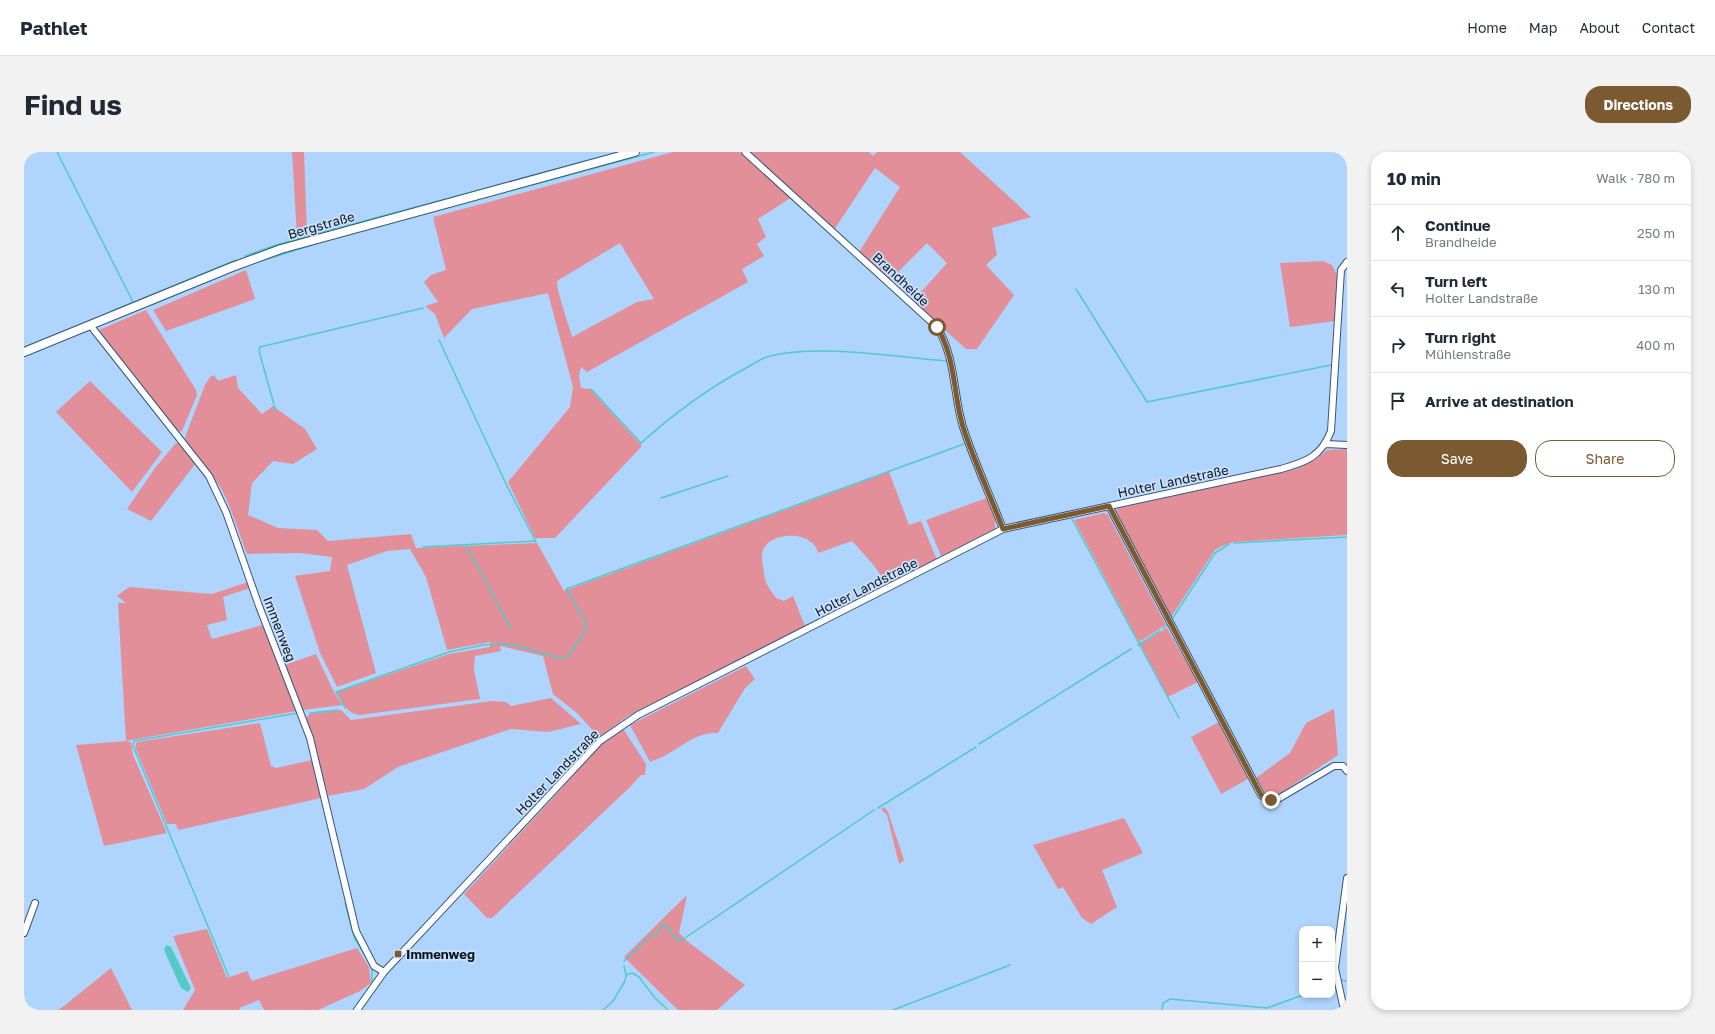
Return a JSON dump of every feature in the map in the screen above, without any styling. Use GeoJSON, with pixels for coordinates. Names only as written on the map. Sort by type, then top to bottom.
{"type":"FeatureCollection","features":[{"type":"Feature","properties":{"kind":"street","name":"Bergstraße"},"geometry":{"type":"LineString","coordinates":[[24,352],[281,248],[635,152]]}},
{"type":"Feature","properties":{"kind":"street","name":"Brandheide"},"geometry":{"type":"LineString","coordinates":[[745,152],[937,327],[942,336],[950,359],[963,426],[1003,529]]}},
{"type":"Feature","properties":{"kind":"street","name":"Holter Landstraße"},"geometry":{"type":"LineString","coordinates":[[357,1010],[384,972],[600,741],[624,724],[1003,529],[1295,465],[1313,457],[1326,444],[1331,431],[1334,406],[1341,270],[1347,262]]}},
{"type":"Feature","properties":{"kind":"street","name":"Immenweg"},"geometry":{"type":"LineString","coordinates":[[90,325],[209,476],[226,512],[259,606],[310,738],[356,931],[374,966],[384,972]]}},
{"type":"Feature","properties":{"kind":"street"},"geometry":{"type":"LineString","coordinates":[[1326,444],[1347,445]]}},
{"type":"Feature","properties":{"kind":"street"},"geometry":{"type":"LineString","coordinates":[[1109,506],[1261,795],[1266,799],[1278,799],[1334,766],[1343,766],[1347,771]]}},
{"type":"Feature","properties":{"kind":"street"},"geometry":{"type":"LineString","coordinates":[[1344,1010],[1335,977],[1335,960],[1347,878]]}},
{"type":"Feature","properties":{"kind":"street"},"geometry":{"type":"LineString","coordinates":[[24,933],[35,902]]}},
{"type":"Feature","properties":{"kind":"shaded area"},"geometry":{"type":"Polygon","coordinates":[[[292,152],[304,152],[307,235],[297,237],[292,152]]]}},
{"type":"Feature","properties":{"kind":"shaded area"},"geometry":{"type":"Polygon","coordinates":[[[673,152],[739,152],[792,197],[758,219],[766,237],[757,244],[764,256],[742,269],[748,282],[587,372],[581,367],[579,376],[581,388],[590,389],[642,446],[555,538],[535,538],[508,482],[570,407],[573,387],[548,293],[472,309],[444,338],[435,314],[425,306],[438,302],[424,282],[431,275],[446,270],[433,217],[673,152]],[[620,243],[557,281],[558,291],[572,337],[637,302],[654,299],[620,243]]]}},
{"type":"Feature","properties":{"kind":"shaded area"},"geometry":{"type":"Polygon","coordinates":[[[747,152],[869,152],[873,156],[877,152],[960,152],[1031,217],[992,228],[997,255],[986,265],[1014,295],[977,349],[966,349],[913,301],[947,263],[927,243],[890,280],[859,252],[900,187],[875,168],[834,230],[747,152]]]}},
{"type":"Feature","properties":{"kind":"shaded area"},"geometry":{"type":"Polygon","coordinates":[[[1323,261],[1332,265],[1337,275],[1335,321],[1290,327],[1280,263],[1323,261]]]}},
{"type":"Feature","properties":{"kind":"shaded area"},"geometry":{"type":"Polygon","coordinates":[[[246,270],[255,299],[166,331],[153,310],[246,270]]]}},
{"type":"Feature","properties":{"kind":"shaded area"},"geometry":{"type":"Polygon","coordinates":[[[146,310],[196,390],[197,395],[182,431],[178,432],[99,330],[146,310]]]}},
{"type":"Feature","properties":{"kind":"shaded area"},"geometry":{"type":"Polygon","coordinates":[[[214,375],[218,381],[236,375],[238,388],[262,414],[273,406],[305,429],[317,449],[293,464],[273,461],[252,483],[248,515],[278,528],[317,530],[328,541],[411,534],[416,548],[537,543],[564,591],[889,472],[909,525],[921,521],[937,560],[888,585],[872,563],[852,541],[818,553],[815,545],[800,537],[780,537],[772,540],[765,546],[762,554],[766,582],[776,598],[784,601],[793,596],[805,626],[628,716],[599,737],[577,713],[553,694],[543,656],[500,646],[501,651],[475,656],[474,670],[480,699],[360,715],[355,714],[348,710],[337,692],[449,654],[490,647],[490,642],[447,650],[426,577],[410,549],[387,551],[347,565],[376,673],[337,687],[320,653],[295,576],[330,571],[332,557],[299,553],[247,554],[231,510],[219,485],[190,447],[185,437],[205,385],[210,377],[214,375]]]}},
{"type":"Feature","properties":{"kind":"shaded area"},"geometry":{"type":"Polygon","coordinates":[[[90,381],[162,452],[132,492],[56,412],[90,381]]]}},
{"type":"Feature","properties":{"kind":"shaded area"},"geometry":{"type":"Polygon","coordinates":[[[176,443],[179,443],[196,463],[151,521],[127,509],[155,468],[176,443]]]}},
{"type":"Feature","properties":{"kind":"shaded area"},"geometry":{"type":"Polygon","coordinates":[[[1347,449],[1347,535],[1234,542],[1222,546],[1215,550],[1171,617],[1115,513],[1116,510],[1119,508],[1296,469],[1315,460],[1327,450],[1347,449]]]}},
{"type":"Feature","properties":{"kind":"shaded area"},"geometry":{"type":"Polygon","coordinates":[[[987,498],[995,519],[995,529],[941,556],[926,520],[987,498]]]}},
{"type":"Feature","properties":{"kind":"shaded area"},"geometry":{"type":"Polygon","coordinates":[[[1104,513],[1108,515],[1166,625],[1139,642],[1074,520],[1104,513]]]}},
{"type":"Feature","properties":{"kind":"shaded area"},"geometry":{"type":"Polygon","coordinates":[[[248,582],[250,588],[223,597],[227,620],[207,625],[212,639],[263,625],[297,711],[126,741],[118,603],[126,603],[117,596],[129,587],[212,594],[248,582]]]}},
{"type":"Feature","properties":{"kind":"shaded area"},"geometry":{"type":"Polygon","coordinates":[[[1167,628],[1198,682],[1168,697],[1140,644],[1167,628]]]}},
{"type":"Feature","properties":{"kind":"shaded area"},"geometry":{"type":"Polygon","coordinates":[[[316,654],[334,692],[342,705],[303,710],[285,665],[316,654]]]}},
{"type":"Feature","properties":{"kind":"shaded area"},"geometry":{"type":"Polygon","coordinates":[[[746,666],[755,679],[745,688],[718,733],[699,736],[666,755],[650,762],[630,725],[746,666]]]}},
{"type":"Feature","properties":{"kind":"shaded area"},"geometry":{"type":"Polygon","coordinates":[[[551,698],[581,724],[548,732],[511,729],[398,767],[364,789],[328,796],[313,738],[306,719],[309,714],[341,710],[351,720],[492,701],[506,702],[511,706],[551,698]]]}},
{"type":"Feature","properties":{"kind":"shaded area"},"geometry":{"type":"Polygon","coordinates":[[[1334,709],[1338,755],[1278,795],[1271,797],[1265,794],[1256,778],[1290,753],[1306,723],[1334,709]]]}},
{"type":"Feature","properties":{"kind":"shaded area"},"geometry":{"type":"Polygon","coordinates":[[[1219,722],[1248,779],[1221,794],[1191,737],[1219,722]]]}},
{"type":"Feature","properties":{"kind":"shaded area"},"geometry":{"type":"Polygon","coordinates":[[[260,723],[271,766],[276,768],[312,760],[321,798],[178,830],[176,824],[167,824],[135,747],[137,742],[260,723]]]}},
{"type":"Feature","properties":{"kind":"shaded area"},"geometry":{"type":"Polygon","coordinates":[[[622,727],[646,764],[645,775],[641,775],[492,918],[487,918],[464,894],[602,743],[622,727]]]}},
{"type":"Feature","properties":{"kind":"shaded area"},"geometry":{"type":"Polygon","coordinates":[[[126,741],[131,742],[133,755],[167,833],[104,846],[76,745],[126,741]]]}},
{"type":"Feature","properties":{"kind":"shaded area"},"geometry":{"type":"Polygon","coordinates":[[[884,807],[888,812],[904,860],[899,864],[887,815],[881,809],[884,807]]]}},
{"type":"Feature","properties":{"kind":"shaded area"},"geometry":{"type":"Polygon","coordinates":[[[1124,818],[1143,853],[1102,870],[1117,907],[1091,924],[1082,918],[1063,887],[1058,889],[1033,845],[1124,818]]]}},
{"type":"Feature","properties":{"kind":"shaded area"},"geometry":{"type":"Polygon","coordinates":[[[687,895],[679,933],[687,941],[745,985],[717,1010],[678,1010],[624,957],[687,895]]]}},
{"type":"Feature","properties":{"kind":"shaded area"},"geometry":{"type":"Polygon","coordinates":[[[207,929],[227,978],[247,971],[252,981],[357,948],[369,967],[371,983],[360,991],[318,1010],[264,1010],[259,1000],[239,1008],[240,1010],[183,1010],[195,990],[173,936],[207,929]]]}},
{"type":"Feature","properties":{"kind":"shaded area"},"geometry":{"type":"Polygon","coordinates":[[[166,945],[171,947],[191,988],[188,992],[181,988],[164,950],[166,945]]]}},
{"type":"Feature","properties":{"kind":"shaded area"},"geometry":{"type":"Polygon","coordinates":[[[111,968],[132,1010],[58,1010],[64,1006],[111,968]]]}},
{"type":"Feature","properties":{"kind":"waterway"},"geometry":{"type":"LineString","coordinates":[[57,152],[133,302]]}},
{"type":"Feature","properties":{"kind":"waterway"},"geometry":{"type":"LineString","coordinates":[[245,256],[279,244],[619,152]]}},
{"type":"Feature","properties":{"kind":"waterway"},"geometry":{"type":"LineString","coordinates":[[413,217],[654,152]]}},
{"type":"Feature","properties":{"kind":"waterway"},"geometry":{"type":"LineString","coordinates":[[339,237],[406,219]]}},
{"type":"Feature","properties":{"kind":"waterway"},"geometry":{"type":"LineString","coordinates":[[261,261],[328,240]]}},
{"type":"Feature","properties":{"kind":"waterway"},"geometry":{"type":"LineString","coordinates":[[112,311],[236,260]]}},
{"type":"Feature","properties":{"kind":"waterway"},"geometry":{"type":"LineString","coordinates":[[151,305],[238,269]]}},
{"type":"Feature","properties":{"kind":"waterway"},"geometry":{"type":"LineString","coordinates":[[1076,289],[1147,402],[1331,365]]}},
{"type":"Feature","properties":{"kind":"waterway"},"geometry":{"type":"LineString","coordinates":[[276,412],[259,351],[260,347],[423,308]]}},
{"type":"Feature","properties":{"kind":"waterway"},"geometry":{"type":"LineString","coordinates":[[439,340],[507,486],[536,542]]}},
{"type":"Feature","properties":{"kind":"waterway"},"geometry":{"type":"LineString","coordinates":[[640,444],[665,422],[704,393],[755,363],[770,356],[812,351],[835,351],[948,361]]}},
{"type":"Feature","properties":{"kind":"waterway"},"geometry":{"type":"LineString","coordinates":[[591,389],[641,443]]}},
{"type":"Feature","properties":{"kind":"waterway"},"geometry":{"type":"LineString","coordinates":[[345,708],[336,692],[449,652],[483,645],[498,644],[514,645],[559,658],[567,657],[586,630],[585,620],[566,589],[964,444]]}},
{"type":"Feature","properties":{"kind":"waterway"},"geometry":{"type":"LineString","coordinates":[[661,498],[728,476]]}},
{"type":"Feature","properties":{"kind":"waterway"},"geometry":{"type":"LineString","coordinates":[[1072,519],[1179,718]]}},
{"type":"Feature","properties":{"kind":"waterway"},"geometry":{"type":"LineString","coordinates":[[1234,543],[1347,537]]}},
{"type":"Feature","properties":{"kind":"waterway"},"geometry":{"type":"LineString","coordinates":[[423,547],[535,541]]}},
{"type":"Feature","properties":{"kind":"waterway"},"geometry":{"type":"LineString","coordinates":[[1172,619],[1215,553],[1229,544]]}},
{"type":"Feature","properties":{"kind":"waterway"},"geometry":{"type":"LineString","coordinates":[[466,545],[511,629]]}},
{"type":"Feature","properties":{"kind":"waterway"},"geometry":{"type":"LineString","coordinates":[[1163,629],[1167,626]]}},
{"type":"Feature","properties":{"kind":"waterway"},"geometry":{"type":"LineString","coordinates":[[1138,645],[1160,631]]}},
{"type":"Feature","properties":{"kind":"waterway"},"geometry":{"type":"LineString","coordinates":[[979,744],[1131,649]]}},
{"type":"Feature","properties":{"kind":"waterway"},"geometry":{"type":"LineString","coordinates":[[1199,670],[1264,794]]}},
{"type":"Feature","properties":{"kind":"waterway"},"geometry":{"type":"LineString","coordinates":[[310,713],[338,710]]}},
{"type":"Feature","properties":{"kind":"waterway"},"geometry":{"type":"LineString","coordinates":[[229,977],[133,746],[134,741],[298,713]]}},
{"type":"Feature","properties":{"kind":"waterway"},"geometry":{"type":"LineString","coordinates":[[878,808],[976,747]]}},
{"type":"Feature","properties":{"kind":"waterway"},"geometry":{"type":"LineString","coordinates":[[624,961],[652,935],[658,934],[659,929],[665,924],[678,941],[682,940],[874,810]]}},
{"type":"Feature","properties":{"kind":"waterway"},"geometry":{"type":"LineString","coordinates":[[345,903],[354,937],[369,962]]}},
{"type":"Feature","properties":{"kind":"waterway"},"geometry":{"type":"LineString","coordinates":[[893,1010],[1010,965]]}},
{"type":"Feature","properties":{"kind":"waterway"},"geometry":{"type":"LineString","coordinates":[[624,966],[626,975]]}},
{"type":"Feature","properties":{"kind":"waterway"},"geometry":{"type":"LineString","coordinates":[[372,967],[372,982]]}},
{"type":"Feature","properties":{"kind":"waterway"},"geometry":{"type":"LineString","coordinates":[[626,975],[632,973],[639,977],[655,998],[668,1010]]}},
{"type":"Feature","properties":{"kind":"waterway"},"geometry":{"type":"LineString","coordinates":[[603,1010],[613,1001],[625,981],[626,975]]}},
{"type":"Feature","properties":{"kind":"waterway"},"geometry":{"type":"LineString","coordinates":[[1339,980],[1347,981]]}},
{"type":"Feature","properties":{"kind":"waterway"},"geometry":{"type":"LineString","coordinates":[[1162,1010],[1163,1003],[1170,999],[1267,1008],[1299,996]]}},
{"type":"Feature","properties":{"kind":"place","name":"Immenweg"},"geometry":{"type":"Point","coordinates":[398,954]}},
{"type":"Feature","properties":{"kind":"route"},"geometry":{"type":"LineString","coordinates":[[937,327],[947,346],[963,426],[1003,529],[1109,506],[1261,795],[1266,799],[1271,800]]}}]}
